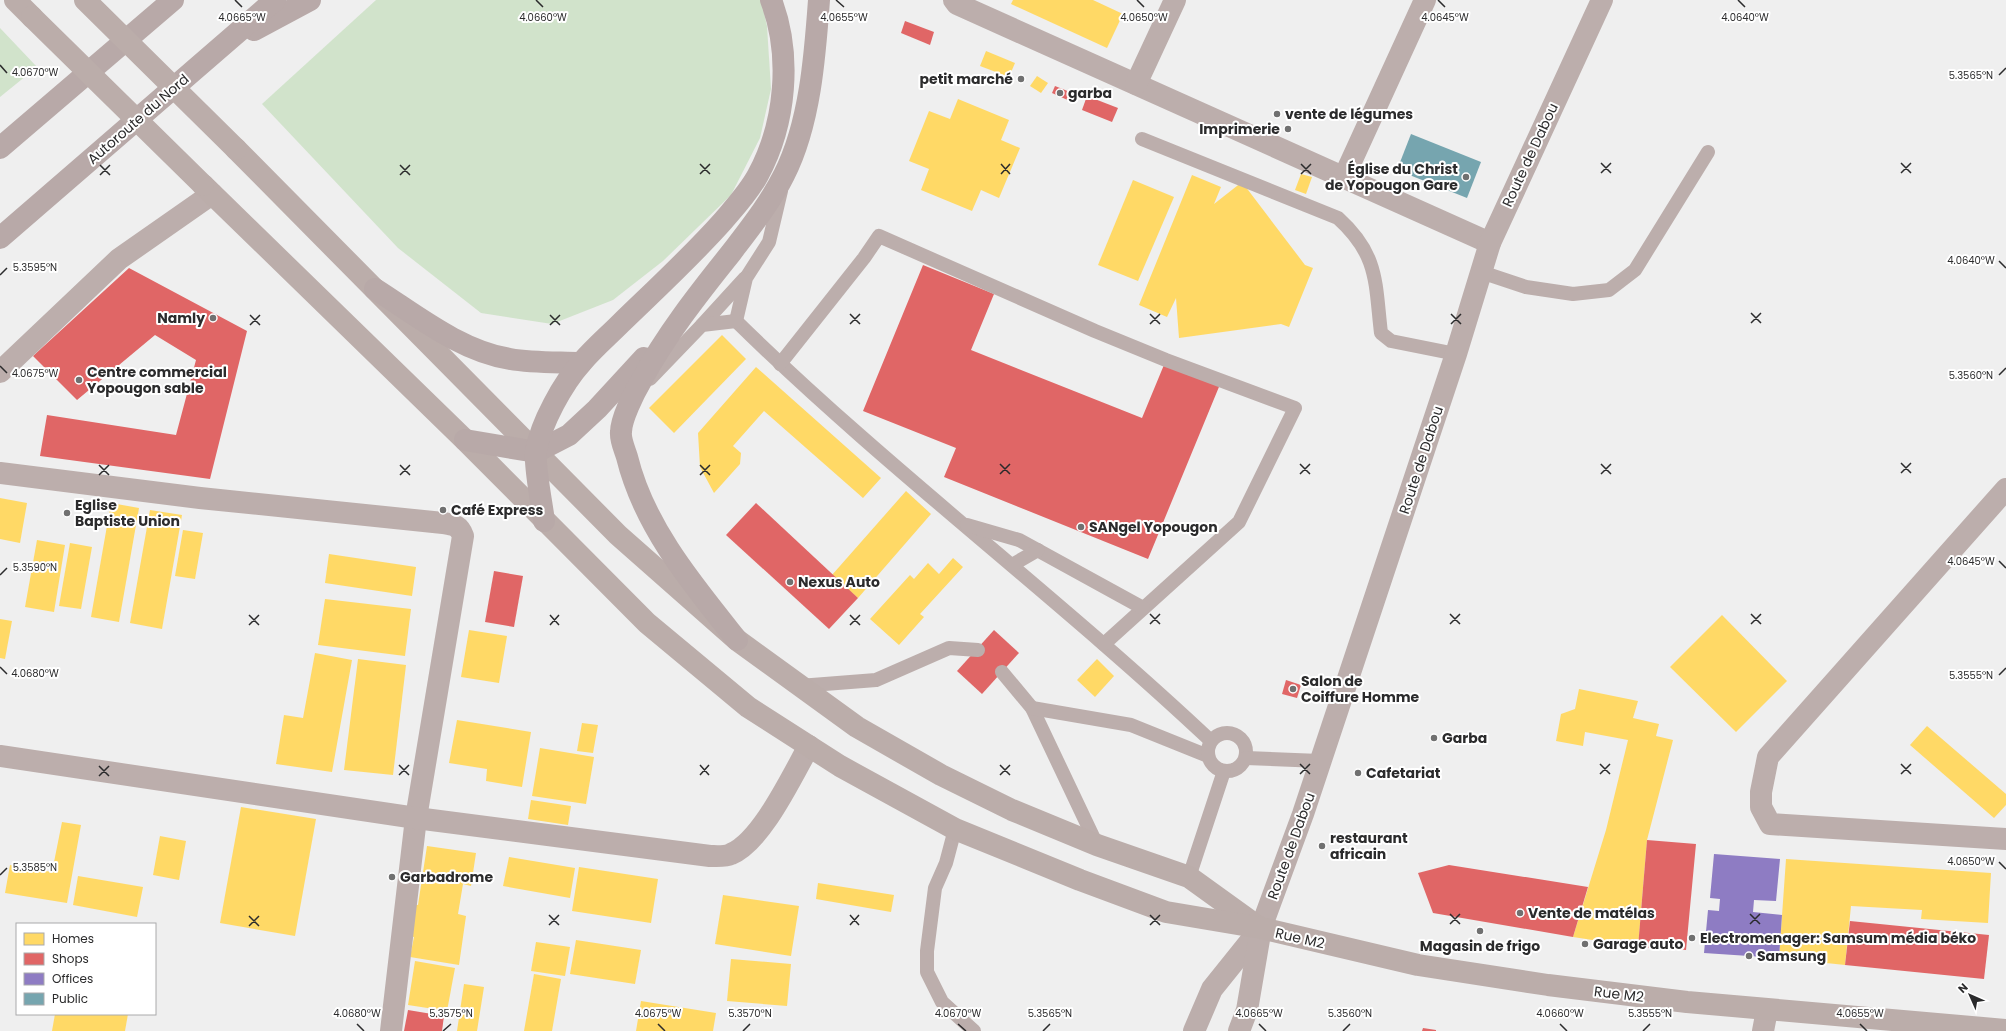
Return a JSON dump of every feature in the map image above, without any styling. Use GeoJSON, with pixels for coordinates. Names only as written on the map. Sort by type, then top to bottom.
{"type":"FeatureCollection","features":[{"type":"Feature","properties":{"kind":"highway"},"geometry":{"type":"LineString","coordinates":[[0,148],[173,0]]}},
{"type":"Feature","properties":{"kind":"highway","name":"Autoroute du Nord"},"geometry":{"type":"LineString","coordinates":[[0,238],[275,0]]}},
{"type":"Feature","properties":{"kind":"highway"},"geometry":{"type":"LineString","coordinates":[[221,47],[310,0]]}},
{"type":"Feature","properties":{"kind":"highway"},"geometry":{"type":"LineString","coordinates":[[544,521],[536,452],[545,423],[564,388],[581,363],[703,244],[737,205],[758,176],[773,140],[783,93],[782,54],[777,16],[771,0]]}},
{"type":"Feature","properties":{"kind":"highway"},"geometry":{"type":"LineString","coordinates":[[465,440],[536,452],[570,435],[597,409],[676,323],[766,207],[785,174],[799,136],[815,62],[819,0]]}},
{"type":"Feature","properties":{"kind":"highway"},"geometry":{"type":"LineString","coordinates":[[375,289],[436,328],[475,350],[510,359],[581,363]]}},
{"type":"Feature","properties":{"kind":"highway"},"geometry":{"type":"LineString","coordinates":[[676,323],[650,364],[632,398],[620,432],[631,474],[656,529],[679,565],[737,640]]}},
{"type":"Feature","properties":{"kind":"main road","name":"Rue M2"},"geometry":{"type":"LineString","coordinates":[[15,0],[465,440],[647,624],[748,707],[840,766],[955,828],[1080,880],[1166,912],[1261,928],[1360,952],[1456,971],[1548,986],[1767,1010],[2006,1030]]}},
{"type":"Feature","properties":{"kind":"main road"},"geometry":{"type":"LineString","coordinates":[[84,0],[236,149],[618,535],[737,640],[799,686],[857,726],[941,775],[1012,810],[1097,845],[1189,877],[1261,928]]}},
{"type":"Feature","properties":{"kind":"street"},"geometry":{"type":"LineString","coordinates":[[954,0],[957,4],[1490,243]]}},
{"type":"Feature","properties":{"kind":"street"},"geometry":{"type":"LineString","coordinates":[[1136,84],[1174,0]]}},
{"type":"Feature","properties":{"kind":"street"},"geometry":{"type":"LineString","coordinates":[[1344,177],[1425,0]]}},
{"type":"Feature","properties":{"kind":"street","name":"Route de Dabou"},"geometry":{"type":"LineString","coordinates":[[1239,1031],[1247,1010],[1261,928],[1303,814],[1456,354],[1490,243],[1602,0]]}},
{"type":"Feature","properties":{"kind":"street"},"geometry":{"type":"LineString","coordinates":[[0,372],[119,259],[208,190]]}},
{"type":"Feature","properties":{"kind":"street"},"geometry":{"type":"LineString","coordinates":[[0,473],[200,498],[443,522],[460,528],[463,536],[416,818],[391,1031]]}},
{"type":"Feature","properties":{"kind":"street"},"geometry":{"type":"LineString","coordinates":[[2006,489],[1768,757],[1761,792],[1762,807],[1770,824],[2006,838]]}},
{"type":"Feature","properties":{"kind":"street"},"geometry":{"type":"LineString","coordinates":[[0,756],[416,818],[710,856],[730,855],[751,840],[778,802],[809,746]]}},
{"type":"Feature","properties":{"kind":"street","name":"Route de Dabou"},"geometry":{"type":"LineString","coordinates":[[1194,1031],[1212,989],[1261,928]]}},
{"type":"Feature","properties":{"kind":"street"},"geometry":{"type":"LineString","coordinates":[[1763,1031],[1767,1010]]}},
{"type":"Feature","properties":{"kind":"lane"},"geometry":{"type":"LineString","coordinates":[[1142,139],[1338,218],[1354,232],[1364,247],[1373,272],[1380,308],[1381,333],[1390,341],[1456,354]]}},
{"type":"Feature","properties":{"kind":"lane"},"geometry":{"type":"LineString","coordinates":[[1481,272],[1526,287],[1573,294],[1609,290],[1635,270],[1708,152]]}},
{"type":"Feature","properties":{"kind":"lane"},"geometry":{"type":"LineString","coordinates":[[632,398],[746,278],[769,242],[785,174]]}},
{"type":"Feature","properties":{"kind":"lane"},"geometry":{"type":"LineString","coordinates":[[780,364],[864,258],[879,236],[1102,334],[1166,360],[1295,408],[1239,522],[1104,644]]}},
{"type":"Feature","properties":{"kind":"lane"},"geometry":{"type":"LineString","coordinates":[[736,321],[746,278]]}},
{"type":"Feature","properties":{"kind":"lane"},"geometry":{"type":"LineString","coordinates":[[702,325],[736,321]]}},
{"type":"Feature","properties":{"kind":"lane"},"geometry":{"type":"LineString","coordinates":[[736,321],[780,364],[962,523],[1104,644],[1211,741]]}},
{"type":"Feature","properties":{"kind":"lane"},"geometry":{"type":"LineString","coordinates":[[962,523],[1019,540],[1143,608]]}},
{"type":"Feature","properties":{"kind":"lane"},"geometry":{"type":"LineString","coordinates":[[1012,565],[1038,550]]}},
{"type":"Feature","properties":{"kind":"lane"},"geometry":{"type":"LineString","coordinates":[[799,686],[876,680],[949,648],[978,650]]}},
{"type":"Feature","properties":{"kind":"lane"},"geometry":{"type":"LineString","coordinates":[[1002,672],[1032,708],[1097,845]]}},
{"type":"Feature","properties":{"kind":"lane"},"geometry":{"type":"LineString","coordinates":[[1032,708],[1131,725],[1208,756]]}},
{"type":"Feature","properties":{"kind":"lane"},"geometry":{"type":"LineString","coordinates":[[1224,733],[1232,733],[1244,742],[1246,758],[1241,765],[1233,771],[1224,772],[1217,769],[1211,764],[1208,756],[1208,748],[1211,741],[1224,733]]}},
{"type":"Feature","properties":{"kind":"lane"},"geometry":{"type":"LineString","coordinates":[[1246,758],[1320,761]]}},
{"type":"Feature","properties":{"kind":"lane"},"geometry":{"type":"LineString","coordinates":[[1189,877],[1224,772]]}},
{"type":"Feature","properties":{"kind":"lane"},"geometry":{"type":"LineString","coordinates":[[955,828],[946,863],[935,888],[927,951],[927,972],[942,1002],[974,1031]]}},
{"type":"Feature","properties":{"kind":"green space"},"geometry":{"type":"Polygon","coordinates":[[[376,0],[761,0],[767,26],[771,89],[760,138],[731,195],[663,261],[613,300],[552,324],[481,313],[398,248],[262,104],[376,0]]]}},
{"type":"Feature","properties":{"kind":"green space"},"geometry":{"type":"Polygon","coordinates":[[[0,28],[37,67],[0,97],[0,28]]]}},
{"type":"Feature","properties":{"kind":"building: Homes"},"geometry":{"type":"Polygon","coordinates":[[[1013,0],[1093,0],[1123,14],[1107,48],[1011,4],[1013,0]]]}},
{"type":"Feature","properties":{"kind":"building: Homes"},"geometry":{"type":"Polygon","coordinates":[[[986,51],[1015,63],[1009,77],[980,66],[986,51]]]}},
{"type":"Feature","properties":{"kind":"building: Homes"},"geometry":{"type":"Polygon","coordinates":[[[1037,76],[1048,83],[1041,93],[1030,86],[1037,76]]]}},
{"type":"Feature","properties":{"kind":"building: Homes"},"geometry":{"type":"Polygon","coordinates":[[[958,99],[1009,120],[1001,140],[1020,148],[999,198],[981,190],[972,211],[921,190],[929,169],[909,161],[929,111],[950,119],[958,99]]]}},
{"type":"Feature","properties":{"kind":"building: Homes"},"geometry":{"type":"Polygon","coordinates":[[[1301,174],[1312,177],[1306,194],[1295,190],[1301,174]]]}},
{"type":"Feature","properties":{"kind":"building: Homes"},"geometry":{"type":"Polygon","coordinates":[[[1192,175],[1221,187],[1214,204],[1242,182],[1305,265],[1313,268],[1289,327],[1281,324],[1179,338],[1176,298],[1167,317],[1139,305],[1192,175]]]}},
{"type":"Feature","properties":{"kind":"building: Homes"},"geometry":{"type":"Polygon","coordinates":[[[1133,180],[1174,197],[1138,281],[1098,265],[1133,180]]]}},
{"type":"Feature","properties":{"kind":"building: Homes"},"geometry":{"type":"Polygon","coordinates":[[[722,335],[746,359],[674,433],[649,408],[722,335]]]}},
{"type":"Feature","properties":{"kind":"building: Homes"},"geometry":{"type":"Polygon","coordinates":[[[756,367],[881,478],[863,498],[764,411],[733,446],[741,453],[740,464],[714,493],[700,467],[698,433],[756,367]]]}},
{"type":"Feature","properties":{"kind":"building: Homes"},"geometry":{"type":"Polygon","coordinates":[[[906,491],[931,514],[858,598],[832,575],[906,491]]]}},
{"type":"Feature","properties":{"kind":"building: Homes"},"geometry":{"type":"Polygon","coordinates":[[[0,498],[27,503],[20,543],[0,539],[0,498]]]}},
{"type":"Feature","properties":{"kind":"building: Homes"},"geometry":{"type":"Polygon","coordinates":[[[111,503],[139,508],[119,622],[91,617],[111,503]]]}},
{"type":"Feature","properties":{"kind":"building: Homes"},"geometry":{"type":"Polygon","coordinates":[[[150,510],[182,515],[162,629],[130,623],[150,510]]]}},
{"type":"Feature","properties":{"kind":"building: Homes"},"geometry":{"type":"Polygon","coordinates":[[[183,530],[203,533],[195,579],[175,576],[183,530]]]}},
{"type":"Feature","properties":{"kind":"building: Homes"},"geometry":{"type":"Polygon","coordinates":[[[37,540],[65,545],[54,612],[25,607],[37,540]]]}},
{"type":"Feature","properties":{"kind":"building: Homes"},"geometry":{"type":"Polygon","coordinates":[[[70,543],[92,547],[81,609],[59,606],[70,543]]]}},
{"type":"Feature","properties":{"kind":"building: Homes"},"geometry":{"type":"Polygon","coordinates":[[[329,554],[416,567],[412,596],[325,583],[329,554]]]}},
{"type":"Feature","properties":{"kind":"building: Homes"},"geometry":{"type":"Polygon","coordinates":[[[953,558],[963,567],[920,614],[924,617],[899,645],[870,619],[910,575],[914,579],[928,563],[939,574],[953,558]]]}},
{"type":"Feature","properties":{"kind":"building: Homes"},"geometry":{"type":"Polygon","coordinates":[[[325,599],[411,609],[405,656],[318,645],[325,599]]]}},
{"type":"Feature","properties":{"kind":"building: Homes"},"geometry":{"type":"Polygon","coordinates":[[[1722,615],[1787,681],[1736,732],[1670,667],[1722,615]]]}},
{"type":"Feature","properties":{"kind":"building: Homes"},"geometry":{"type":"Polygon","coordinates":[[[0,619],[12,621],[5,659],[0,658],[0,619]]]}},
{"type":"Feature","properties":{"kind":"building: Homes"},"geometry":{"type":"Polygon","coordinates":[[[469,630],[507,636],[499,683],[461,677],[469,630]]]}},
{"type":"Feature","properties":{"kind":"building: Homes"},"geometry":{"type":"Polygon","coordinates":[[[315,653],[352,660],[332,772],[276,764],[284,715],[303,718],[315,653]]]}},
{"type":"Feature","properties":{"kind":"building: Homes"},"geometry":{"type":"Polygon","coordinates":[[[358,659],[406,665],[393,775],[344,770],[358,659]]]}},
{"type":"Feature","properties":{"kind":"building: Homes"},"geometry":{"type":"Polygon","coordinates":[[[1097,659],[1114,676],[1095,697],[1077,680],[1097,659]]]}},
{"type":"Feature","properties":{"kind":"building: Homes"},"geometry":{"type":"Polygon","coordinates":[[[1579,689],[1638,701],[1633,718],[1659,724],[1656,736],[1673,740],[1647,840],[1638,947],[1573,937],[1606,830],[1628,740],[1585,732],[1583,746],[1556,741],[1561,714],[1575,709],[1579,689]]]}},
{"type":"Feature","properties":{"kind":"building: Homes"},"geometry":{"type":"Polygon","coordinates":[[[457,720],[531,732],[522,787],[486,781],[487,769],[449,763],[457,720]]]}},
{"type":"Feature","properties":{"kind":"building: Homes"},"geometry":{"type":"Polygon","coordinates":[[[582,723],[598,725],[593,753],[577,751],[582,723]]]}},
{"type":"Feature","properties":{"kind":"building: Homes"},"geometry":{"type":"Polygon","coordinates":[[[1927,726],[2006,794],[2006,805],[1994,818],[1910,745],[1927,726]]]}},
{"type":"Feature","properties":{"kind":"building: Homes"},"geometry":{"type":"Polygon","coordinates":[[[540,748],[594,757],[586,804],[532,796],[540,748]]]}},
{"type":"Feature","properties":{"kind":"building: Homes"},"geometry":{"type":"Polygon","coordinates":[[[531,800],[571,806],[568,825],[528,819],[531,800]]]}},
{"type":"Feature","properties":{"kind":"building: Homes"},"geometry":{"type":"Polygon","coordinates":[[[241,807],[316,819],[295,936],[220,923],[241,807]]]}},
{"type":"Feature","properties":{"kind":"building: Homes"},"geometry":{"type":"Polygon","coordinates":[[[62,822],[81,825],[67,903],[5,893],[10,865],[52,872],[62,822]]]}},
{"type":"Feature","properties":{"kind":"building: Homes"},"geometry":{"type":"Polygon","coordinates":[[[160,836],[186,841],[179,880],[153,875],[160,836]]]}},
{"type":"Feature","properties":{"kind":"building: Homes"},"geometry":{"type":"Polygon","coordinates":[[[427,846],[476,853],[471,886],[463,884],[458,914],[466,916],[459,965],[410,957],[414,937],[402,935],[406,904],[418,905],[427,846]]]}},
{"type":"Feature","properties":{"kind":"building: Homes"},"geometry":{"type":"Polygon","coordinates":[[[509,857],[575,868],[570,898],[503,886],[509,857]]]}},
{"type":"Feature","properties":{"kind":"building: Homes"},"geometry":{"type":"Polygon","coordinates":[[[1786,859],[1991,873],[1988,923],[1921,919],[1922,910],[1851,906],[1845,965],[1779,958],[1786,859]]]}},
{"type":"Feature","properties":{"kind":"building: Homes"},"geometry":{"type":"Polygon","coordinates":[[[579,867],[658,879],[651,923],[572,911],[579,867]]]}},
{"type":"Feature","properties":{"kind":"building: Homes"},"geometry":{"type":"Polygon","coordinates":[[[78,876],[143,887],[137,917],[73,905],[78,876]]]}},
{"type":"Feature","properties":{"kind":"building: Homes"},"geometry":{"type":"Polygon","coordinates":[[[818,883],[894,895],[891,912],[816,899],[818,883]]]}},
{"type":"Feature","properties":{"kind":"building: Homes"},"geometry":{"type":"Polygon","coordinates":[[[723,895],[799,906],[791,956],[715,944],[723,895]]]}},
{"type":"Feature","properties":{"kind":"building: Homes"},"geometry":{"type":"Polygon","coordinates":[[[576,940],[641,950],[635,984],[570,974],[576,940]]]}},
{"type":"Feature","properties":{"kind":"building: Homes"},"geometry":{"type":"Polygon","coordinates":[[[536,942],[570,947],[565,976],[531,971],[536,942]]]}},
{"type":"Feature","properties":{"kind":"building: Homes"},"geometry":{"type":"Polygon","coordinates":[[[731,959],[791,964],[787,1006],[727,1001],[731,959]]]}},
{"type":"Feature","properties":{"kind":"building: Homes"},"geometry":{"type":"Polygon","coordinates":[[[415,961],[455,968],[447,1011],[408,1005],[415,961]]]}},
{"type":"Feature","properties":{"kind":"building: Homes"},"geometry":{"type":"Polygon","coordinates":[[[534,974],[561,979],[552,1031],[524,1031],[534,974]]]}},
{"type":"Feature","properties":{"kind":"building: Homes"},"geometry":{"type":"Polygon","coordinates":[[[464,984],[484,987],[477,1031],[457,1031],[464,984]]]}},
{"type":"Feature","properties":{"kind":"building: Homes"},"geometry":{"type":"Polygon","coordinates":[[[641,1001],[716,1013],[713,1031],[636,1031],[641,1001]]]}},
{"type":"Feature","properties":{"kind":"building: Homes"},"geometry":{"type":"Polygon","coordinates":[[[55,1015],[128,1015],[125,1031],[52,1031],[55,1015]]]}},
{"type":"Feature","properties":{"kind":"building: Shops"},"geometry":{"type":"Polygon","coordinates":[[[905,21],[934,32],[930,45],[901,33],[905,21]]]}},
{"type":"Feature","properties":{"kind":"building: Shops"},"geometry":{"type":"Polygon","coordinates":[[[1055,86],[1075,94],[1072,102],[1052,93],[1055,86]]]}},
{"type":"Feature","properties":{"kind":"building: Shops"},"geometry":{"type":"Polygon","coordinates":[[[1087,96],[1118,108],[1112,122],[1082,110],[1087,96]]]}},
{"type":"Feature","properties":{"kind":"building: Shops"},"geometry":{"type":"Polygon","coordinates":[[[923,265],[994,294],[971,350],[1142,418],[1166,360],[1221,382],[1148,559],[944,477],[956,448],[863,411],[923,265]]]}},
{"type":"Feature","properties":{"kind":"building: Shops","name":"Centre commercial Yopougon sable"},"geometry":{"type":"Polygon","coordinates":[[[129,268],[247,331],[210,479],[40,456],[47,415],[176,435],[196,360],[155,335],[77,400],[33,356],[129,268]]]}},
{"type":"Feature","properties":{"kind":"building: Shops"},"geometry":{"type":"Polygon","coordinates":[[[756,503],[858,598],[829,629],[726,535],[756,503]]]}},
{"type":"Feature","properties":{"kind":"building: Shops"},"geometry":{"type":"Polygon","coordinates":[[[494,571],[523,576],[514,627],[485,622],[494,571]]]}},
{"type":"Feature","properties":{"kind":"building: Shops"},"geometry":{"type":"Polygon","coordinates":[[[994,630],[1019,653],[982,694],[957,671],[994,630]]]}},
{"type":"Feature","properties":{"kind":"building: Shops"},"geometry":{"type":"Polygon","coordinates":[[[1286,680],[1301,685],[1297,698],[1282,694],[1286,680]]]}},
{"type":"Feature","properties":{"kind":"building: Shops"},"geometry":{"type":"Polygon","coordinates":[[[1647,840],[1696,844],[1686,950],[1638,947],[1647,840]]]}},
{"type":"Feature","properties":{"kind":"building: Shops"},"geometry":{"type":"Polygon","coordinates":[[[1449,865],[1588,887],[1573,937],[1433,913],[1418,873],[1449,865]]]}},
{"type":"Feature","properties":{"kind":"building: Shops"},"geometry":{"type":"Polygon","coordinates":[[[1850,921],[1989,935],[1984,979],[1845,965],[1850,921]]]}},
{"type":"Feature","properties":{"kind":"building: Shops"},"geometry":{"type":"Polygon","coordinates":[[[408,1010],[444,1016],[442,1031],[404,1031],[408,1010]]]}},
{"type":"Feature","properties":{"kind":"building: Shops"},"geometry":{"type":"Polygon","coordinates":[[[1423,1028],[1436,1030],[1436,1031],[1422,1031],[1423,1028]]]}},
{"type":"Feature","properties":{"kind":"building: Offices"},"geometry":{"type":"Polygon","coordinates":[[[1714,854],[1780,859],[1776,901],[1754,900],[1753,912],[1782,915],[1779,958],[1704,953],[1708,910],[1719,911],[1720,899],[1710,898],[1714,854]]]}},
{"type":"Feature","properties":{"kind":"building: Public"},"geometry":{"type":"Polygon","coordinates":[[[1411,134],[1481,162],[1467,198],[1397,170],[1411,134]]]}},
{"type":"Feature","properties":{"kind":"place","name":"petit marché"},"geometry":{"type":"Point","coordinates":[1021,79]}},
{"type":"Feature","properties":{"kind":"place","name":"garba"},"geometry":{"type":"Point","coordinates":[1060,93]}},
{"type":"Feature","properties":{"kind":"place","name":"vente de légumes"},"geometry":{"type":"Point","coordinates":[1277,114]}},
{"type":"Feature","properties":{"kind":"place","name":"Imprimerie"},"geometry":{"type":"Point","coordinates":[1288,129]}},
{"type":"Feature","properties":{"kind":"place","name":"Église du Christ de Yopougon Gare"},"geometry":{"type":"Point","coordinates":[1466,177]}},
{"type":"Feature","properties":{"kind":"place","name":"Namly"},"geometry":{"type":"Point","coordinates":[213,318]}},
{"type":"Feature","properties":{"kind":"place","name":"Centre commercial Yopougon sable"},"geometry":{"type":"Point","coordinates":[79,380]}},
{"type":"Feature","properties":{"kind":"place","name":"Café Express"},"geometry":{"type":"Point","coordinates":[443,510]}},
{"type":"Feature","properties":{"kind":"place","name":"Eglise Baptiste Union"},"geometry":{"type":"Point","coordinates":[67,513]}},
{"type":"Feature","properties":{"kind":"place","name":"SANgel Yopougon"},"geometry":{"type":"Point","coordinates":[1081,527]}},
{"type":"Feature","properties":{"kind":"place","name":"Nexus Auto"},"geometry":{"type":"Point","coordinates":[790,582]}},
{"type":"Feature","properties":{"kind":"place","name":"Salon de Coiffure Homme"},"geometry":{"type":"Point","coordinates":[1293,689]}},
{"type":"Feature","properties":{"kind":"place","name":"Garba"},"geometry":{"type":"Point","coordinates":[1434,738]}},
{"type":"Feature","properties":{"kind":"place","name":"Cafetariat"},"geometry":{"type":"Point","coordinates":[1358,773]}},
{"type":"Feature","properties":{"kind":"place","name":"restaurant africain"},"geometry":{"type":"Point","coordinates":[1322,846]}},
{"type":"Feature","properties":{"kind":"place","name":"Garbadrome"},"geometry":{"type":"Point","coordinates":[392,877]}},
{"type":"Feature","properties":{"kind":"place","name":"Vente de matélas"},"geometry":{"type":"Point","coordinates":[1520,913]}},
{"type":"Feature","properties":{"kind":"place","name":"Magasin de frigo"},"geometry":{"type":"Point","coordinates":[1480,931]}},
{"type":"Feature","properties":{"kind":"place","name":"Electromenager: Samsum média béko"},"geometry":{"type":"Point","coordinates":[1692,938]}},
{"type":"Feature","properties":{"kind":"place","name":"Garage auto"},"geometry":{"type":"Point","coordinates":[1585,944]}},
{"type":"Feature","properties":{"kind":"place","name":"Samsung"},"geometry":{"type":"Point","coordinates":[1749,956]}}]}
